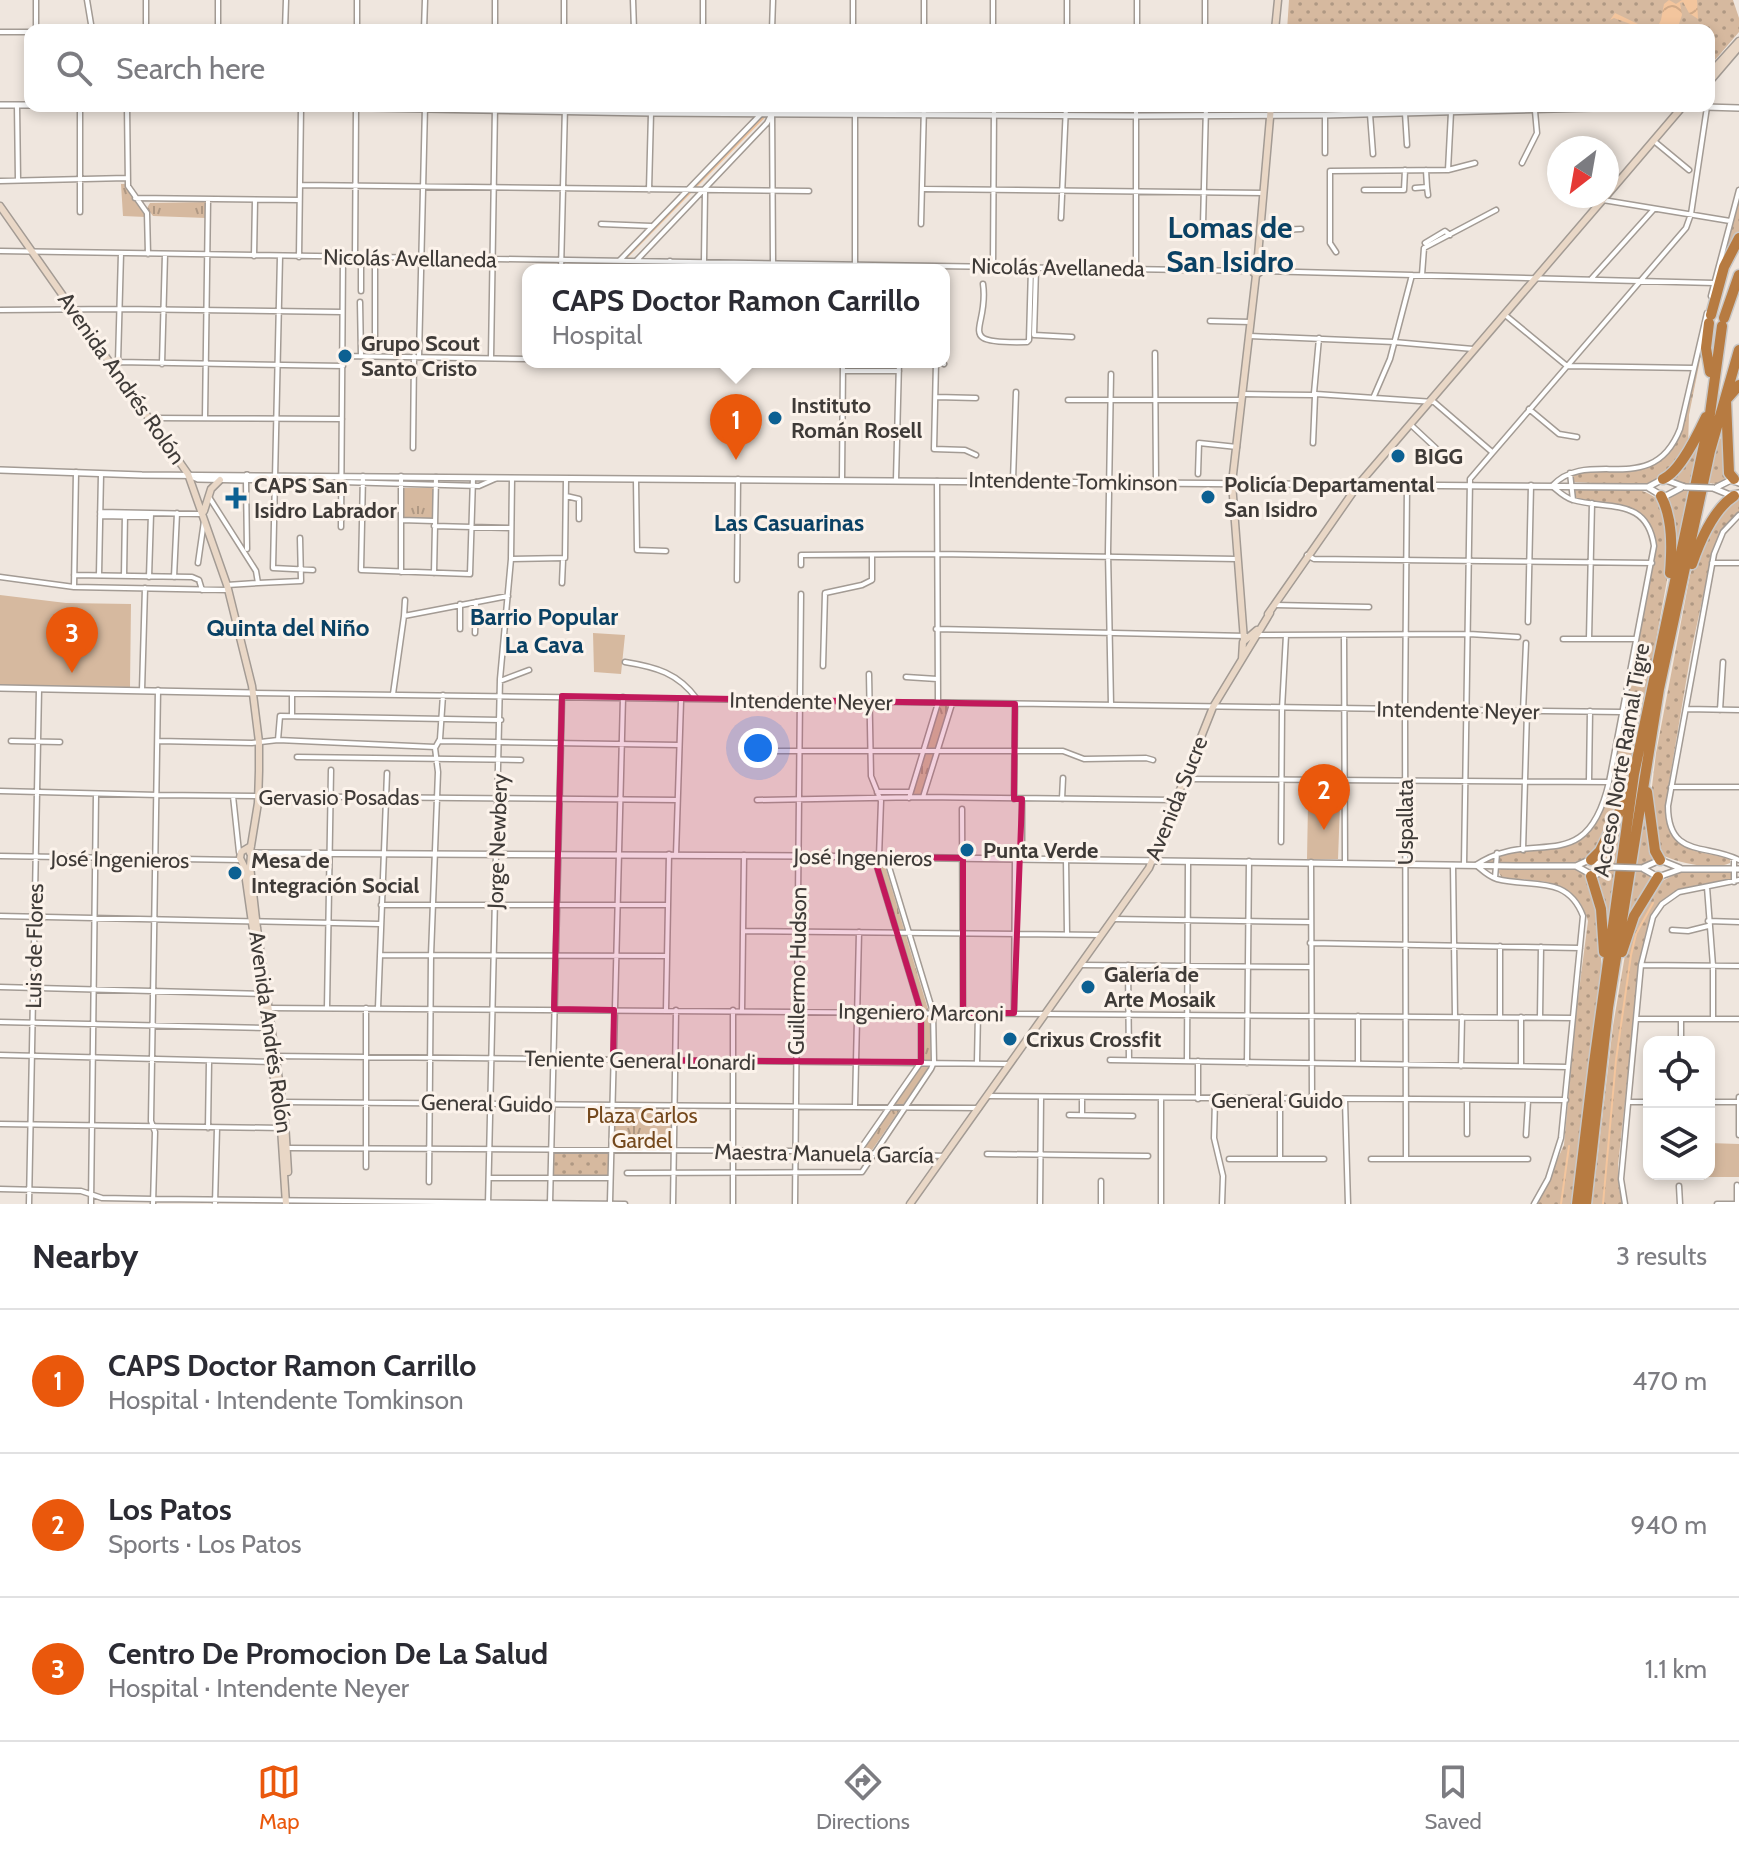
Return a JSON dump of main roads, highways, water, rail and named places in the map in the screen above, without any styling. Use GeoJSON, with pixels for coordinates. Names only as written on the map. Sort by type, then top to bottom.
{"type":"FeatureCollection","features":[{"type":"Feature","properties":{"kind":"highway"},"geometry":{"type":"LineString","coordinates":[[1713,386],[1706,348],[1710,319],[1724,267],[1739,238]]}},
{"type":"Feature","properties":{"kind":"highway","name":"Acceso Norte Ramal Tigre"},"geometry":{"type":"LineString","coordinates":[[1577,1204],[1634,774],[1712,400],[1723,322],[1739,275]]}},
{"type":"Feature","properties":{"kind":"highway","name":"Acceso Norte Ramal Tigre"},"geometry":{"type":"LineString","coordinates":[[1586,1204],[1608,1008],[1647,759],[1710,451],[1739,350]]}},
{"type":"Feature","properties":{"kind":"highway"},"geometry":{"type":"LineString","coordinates":[[1737,481],[1729,473],[1726,400],[1739,385]]}},
{"type":"Feature","properties":{"kind":"highway"},"geometry":{"type":"LineString","coordinates":[[1660,480],[1669,476],[1692,444],[1712,400]]}},
{"type":"Feature","properties":{"kind":"highway"},"geometry":{"type":"LineString","coordinates":[[1675,615],[1693,558],[1704,536],[1726,501],[1737,494]]}},
{"type":"Feature","properties":{"kind":"highway"},"geometry":{"type":"LineString","coordinates":[[1659,495],[1666,508],[1670,532],[1670,598]]}},
{"type":"Feature","properties":{"kind":"highway"},"geometry":{"type":"LineString","coordinates":[[1647,759],[1648,812],[1655,851],[1662,861]]}},
{"type":"Feature","properties":{"kind":"highway"},"geometry":{"type":"LineString","coordinates":[[1588,861],[1600,851],[1612,829],[1634,774]]}},
{"type":"Feature","properties":{"kind":"highway"},"geometry":{"type":"LineString","coordinates":[[1588,874],[1601,909],[1604,989]]}},
{"type":"Feature","properties":{"kind":"highway"},"geometry":{"type":"LineString","coordinates":[[1608,1008],[1631,925],[1643,898],[1661,875]]}},
{"type":"Feature","properties":{"kind":"main road"},"geometry":{"type":"LineString","coordinates":[[1276,24],[1278,0]]}},
{"type":"Feature","properties":{"kind":"main road"},"geometry":{"type":"LineString","coordinates":[[1715,67],[1739,41]]}},
{"type":"Feature","properties":{"kind":"main road"},"geometry":{"type":"LineString","coordinates":[[1715,75],[1739,47]]}},
{"type":"Feature","properties":{"kind":"main road"},"geometry":{"type":"LineString","coordinates":[[1249,639],[1243,626],[1232,483],[1250,336],[1270,112]]}},
{"type":"Feature","properties":{"kind":"main road","name":"Avenida Sucre"},"geometry":{"type":"LineString","coordinates":[[1619,181],[1679,112]]}},
{"type":"Feature","properties":{"kind":"main road","name":"Avenida Andrés Rolón"},"geometry":{"type":"LineString","coordinates":[[0,206],[116,364],[188,474],[227,588],[253,693],[259,742],[258,796],[246,854],[283,1128],[287,1202]]}},
{"type":"Feature","properties":{"kind":"main road","name":"Avenida Sucre"},"geometry":{"type":"LineString","coordinates":[[910,1204],[1153,860],[1213,707],[1241,662],[1249,639],[1358,485],[1596,208]]}},
{"type":"Feature","properties":{"kind":"main road"},"geometry":{"type":"LineString","coordinates":[[204,517],[208,495],[220,480]]}},
{"type":"Feature","properties":{"kind":"main road","name":"Avenida Sucre"},"geometry":{"type":"LineString","coordinates":[[1249,639],[1264,626],[1270,613]]}},
{"type":"Feature","properties":{"kind":"main road","name":"Avenida Andrés Rolón"},"geometry":{"type":"LineString","coordinates":[[264,994],[269,1029]]}},
{"type":"Feature","properties":{"kind":"main road","name":"Avenida Andrés Rolón"},"geometry":{"type":"LineString","coordinates":[[273,1059],[282,1102],[283,1128]]}},
{"type":"Feature","properties":{"kind":"water"},"geometry":{"type":"Polygon","coordinates":[[[1669,0],[1676,4],[1682,0],[1697,0],[1698,19],[1689,13],[1683,2],[1680,3],[1682,15],[1679,24],[1659,24],[1664,4],[1669,0]]]}},
{"type":"Feature","properties":{"kind":"water"},"geometry":{"type":"Polygon","coordinates":[[[1615,13],[1638,24],[1614,18],[1610,20],[1615,13]]]}},
{"type":"Feature","properties":{"kind":"waterway"},"geometry":{"type":"LineString","coordinates":[[626,258],[764,117]]}},
{"type":"Feature","properties":{"kind":"waterway"},"geometry":{"type":"LineString","coordinates":[[1603,1204],[1616,1060],[1631,955],[1636,934],[1653,903]]}},
{"type":"Feature","properties":{"kind":"waterway"},"geometry":{"type":"LineString","coordinates":[[1561,1204],[1569,1146]]}},
{"type":"Feature","properties":{"kind":"place","name":"Grupo Scout Santo Cristo"},"geometry":{"type":"Point","coordinates":[345,356]}},
{"type":"Feature","properties":{"kind":"place","name":"Instituto Román Rosell"},"geometry":{"type":"Point","coordinates":[775,418]}},
{"type":"Feature","properties":{"kind":"place","name":"BIGG"},"geometry":{"type":"Point","coordinates":[1398,456]}},
{"type":"Feature","properties":{"kind":"place","name":"CAPS Doctor Ramon Carrillo"},"geometry":{"type":"Point","coordinates":[736,460]}},
{"type":"Feature","properties":{"kind":"place","name":"Policía Departamental San Isidro"},"geometry":{"type":"Point","coordinates":[1208,497]}},
{"type":"Feature","properties":{"kind":"place","name":"CAPS San Isidro Labrador"},"geometry":{"type":"Point","coordinates":[236,498]}},
{"type":"Feature","properties":{"kind":"place","name":"Centro De Promocion De La Salud"},"geometry":{"type":"Point","coordinates":[72,673]}},
{"type":"Feature","properties":{"kind":"place","name":"Los Patos"},"geometry":{"type":"Point","coordinates":[1324,830]}},
{"type":"Feature","properties":{"kind":"place","name":"Punta Verde"},"geometry":{"type":"Point","coordinates":[967,850]}},
{"type":"Feature","properties":{"kind":"place","name":"Mesa de Integración Social"},"geometry":{"type":"Point","coordinates":[235,873]}},
{"type":"Feature","properties":{"kind":"place","name":"Galería de Arte Mosaik"},"geometry":{"type":"Point","coordinates":[1088,987]}},
{"type":"Feature","properties":{"kind":"place","name":"Crixus Crossfit"},"geometry":{"type":"Point","coordinates":[1010,1039]}},
{"type":"Feature","properties":{"kind":"district","name":"Lomas de San Isidro"},"geometry":{"type":"Point","coordinates":[1230,245]}},
{"type":"Feature","properties":{"kind":"district","name":"Las Casuarinas"},"geometry":{"type":"Point","coordinates":[789,523]}},
{"type":"Feature","properties":{"kind":"district","name":"Quinta del Niño"},"geometry":{"type":"Point","coordinates":[288,628]}},
{"type":"Feature","properties":{"kind":"district","name":"Barrio Popular La Cava"},"geometry":{"type":"Point","coordinates":[544,631]}},
{"type":"Feature","properties":{"kind":"park label","name":"Plaza Carlos Gardel"},"geometry":{"type":"Point","coordinates":[642,1128]}}]}
